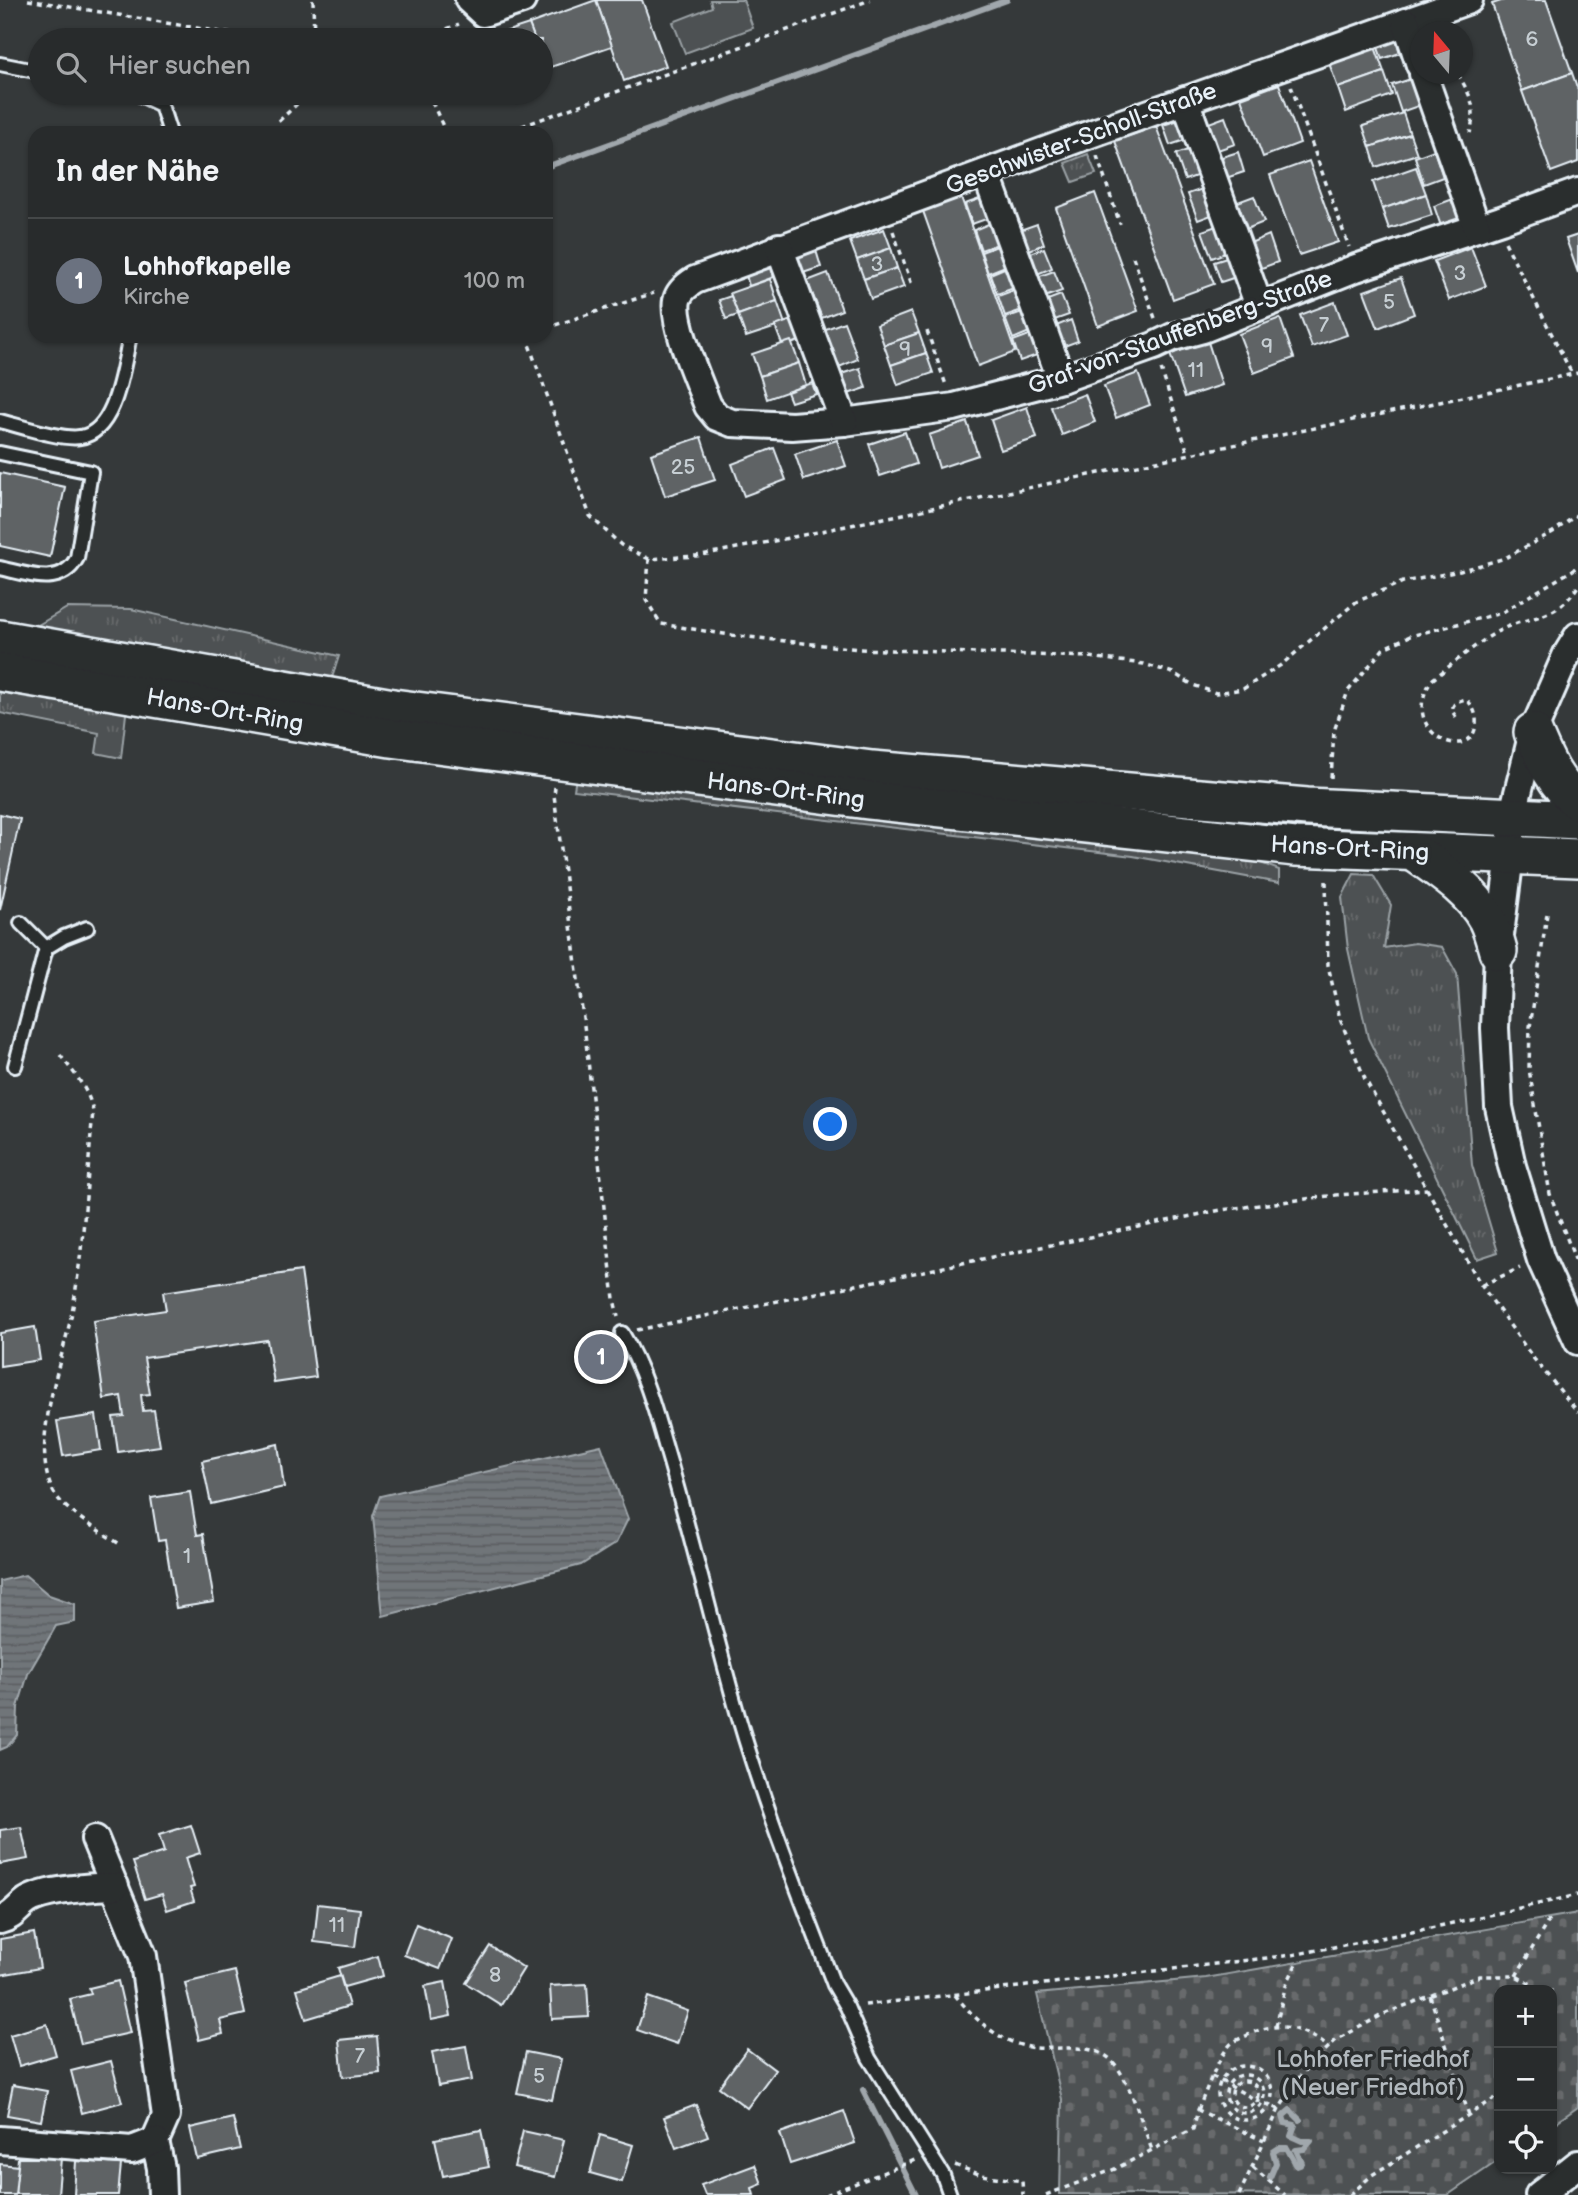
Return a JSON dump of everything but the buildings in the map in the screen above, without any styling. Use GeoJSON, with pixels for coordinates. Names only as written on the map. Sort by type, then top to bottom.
{"type":"FeatureCollection","features":[{"type":"Feature","properties":{"kind":"main road","name":"Hans-Ort-Ring"},"geometry":{"type":"LineString","coordinates":[[0,639],[393,708],[872,770],[1307,807],[1578,820]]}},
{"type":"Feature","properties":{"kind":"main road","name":"Hans-Ort-Ring"},"geometry":{"type":"LineString","coordinates":[[0,672],[391,738],[868,800],[1295,847],[1578,858]]}},
{"type":"Feature","properties":{"kind":"main road"},"geometry":{"type":"LineString","coordinates":[[1534,732],[1555,779],[1578,801]]}},
{"type":"Feature","properties":{"kind":"main road"},"geometry":{"type":"LineString","coordinates":[[1414,852],[1474,899],[1488,920],[1498,951]]}},
{"type":"Feature","properties":{"kind":"street"},"geometry":{"type":"LineString","coordinates":[[476,7],[522,0]]}},
{"type":"Feature","properties":{"kind":"street","name":"Geschwister-Scholl-Straße"},"geometry":{"type":"LineString","coordinates":[[695,280],[1089,134],[1469,0]]}},
{"type":"Feature","properties":{"kind":"street"},"geometry":{"type":"LineString","coordinates":[[1406,22],[1410,34]]}},
{"type":"Feature","properties":{"kind":"street"},"geometry":{"type":"LineString","coordinates":[[1427,84],[1486,225]]}},
{"type":"Feature","properties":{"kind":"street"},"geometry":{"type":"LineString","coordinates":[[1185,100],[1259,306]]}},
{"type":"Feature","properties":{"kind":"street"},"geometry":{"type":"LineString","coordinates":[[986,173],[1060,379]]}},
{"type":"Feature","properties":{"kind":"street","name":"Graf-von-Stauffenberg-Straße"},"geometry":{"type":"LineString","coordinates":[[695,280],[686,285],[677,298],[676,317],[708,406],[717,417],[732,423],[755,426],[844,422],[954,407],[1060,379],[1356,268],[1578,191]]}},
{"type":"Feature","properties":{"kind":"street"},"geometry":{"type":"LineString","coordinates":[[779,247],[844,422]]}},
{"type":"Feature","properties":{"kind":"street"},"geometry":{"type":"LineString","coordinates":[[1578,636],[1567,654],[1534,732],[1512,817],[1498,951],[1495,1028],[1499,1107],[1511,1166],[1541,1260],[1578,1341]]}},
{"type":"Feature","properties":{"kind":"street"},"geometry":{"type":"LineString","coordinates":[[95,1839],[143,1956],[147,1976],[166,2116],[155,2140],[161,2168],[162,2195]]}},
{"type":"Feature","properties":{"kind":"street"},"geometry":{"type":"LineString","coordinates":[[0,1920],[10,1918],[28,1900],[74,1888],[115,1886]]}},
{"type":"Feature","properties":{"kind":"street"},"geometry":{"type":"LineString","coordinates":[[0,2140],[132,2150],[155,2140]]}},
{"type":"Feature","properties":{"kind":"street"},"geometry":{"type":"LineString","coordinates":[[1539,2195],[1578,2164]]}},
{"type":"Feature","properties":{"kind":"lane"},"geometry":{"type":"LineString","coordinates":[[0,64],[28,70]]}},
{"type":"Feature","properties":{"kind":"lane"},"geometry":{"type":"LineString","coordinates":[[161,105],[168,126]]}},
{"type":"Feature","properties":{"kind":"lane"},"geometry":{"type":"LineString","coordinates":[[0,421],[67,437],[79,437],[99,428],[112,410],[128,343]]}},
{"type":"Feature","properties":{"kind":"lane"},"geometry":{"type":"LineString","coordinates":[[0,453],[91,472],[77,558],[71,570],[50,577],[0,568]]}},
{"type":"Feature","properties":{"kind":"lane"},"geometry":{"type":"LineString","coordinates":[[21,923],[46,948]]}},
{"type":"Feature","properties":{"kind":"lane"},"geometry":{"type":"LineString","coordinates":[[15,1066],[46,948],[87,928]]}},
{"type":"Feature","properties":{"kind":"lane"},"geometry":{"type":"LineString","coordinates":[[621,1333],[636,1356],[653,1404],[733,1697],[775,1833],[834,1985],[847,2007],[869,2058],[943,2175],[950,2195]]}},
{"type":"Feature","properties":{"kind":"path"},"geometry":{"type":"LineString","coordinates":[[28,0],[197,28]]}},
{"type":"Feature","properties":{"kind":"path"},"geometry":{"type":"LineString","coordinates":[[313,0],[314,28]]}},
{"type":"Feature","properties":{"kind":"path"},"geometry":{"type":"LineString","coordinates":[[522,126],[870,0]]}},
{"type":"Feature","properties":{"kind":"path"},"geometry":{"type":"LineString","coordinates":[[440,28],[476,7]]}},
{"type":"Feature","properties":{"kind":"path"},"geometry":{"type":"LineString","coordinates":[[1283,65],[1356,268]]}},
{"type":"Feature","properties":{"kind":"path"},"geometry":{"type":"LineString","coordinates":[[279,121],[296,105]]}},
{"type":"Feature","properties":{"kind":"path"},"geometry":{"type":"LineString","coordinates":[[433,105],[443,126]]}},
{"type":"Feature","properties":{"kind":"path"},"geometry":{"type":"LineString","coordinates":[[1089,134],[1120,224]]}},
{"type":"Feature","properties":{"kind":"path"},"geometry":{"type":"LineString","coordinates":[[885,209],[912,285]]}},
{"type":"Feature","properties":{"kind":"path"},"geometry":{"type":"LineString","coordinates":[[1486,225],[1572,374]]}},
{"type":"Feature","properties":{"kind":"path"},"geometry":{"type":"LineString","coordinates":[[1133,257],[1188,453]]}},
{"type":"Feature","properties":{"kind":"path"},"geometry":{"type":"LineString","coordinates":[[553,326],[695,280]]}},
{"type":"Feature","properties":{"kind":"path"},"geometry":{"type":"LineString","coordinates":[[928,331],[954,407]]}},
{"type":"Feature","properties":{"kind":"path"},"geometry":{"type":"LineString","coordinates":[[528,343],[590,516],[621,545],[649,559],[696,556],[779,540],[1578,373]]}},
{"type":"Feature","properties":{"kind":"path"},"geometry":{"type":"LineString","coordinates":[[649,559],[646,600],[662,624],[730,635],[859,649],[1103,659],[1144,664],[1173,673],[1193,685],[1216,693],[1242,688],[1281,666],[1356,603],[1403,582],[1460,571],[1505,558],[1553,532],[1578,514]]}},
{"type":"Feature","properties":{"kind":"path"},"geometry":{"type":"LineString","coordinates":[[1330,789],[1334,731],[1348,691],[1384,648],[1410,636],[1501,613],[1578,566]]}},
{"type":"Feature","properties":{"kind":"path"},"geometry":{"type":"LineString","coordinates":[[1456,717],[1452,711],[1453,705],[1466,699],[1472,705],[1476,722],[1474,731],[1467,740],[1449,743],[1439,739],[1430,729],[1423,717],[1422,702],[1433,679],[1496,632],[1555,612],[1578,586]]}},
{"type":"Feature","properties":{"kind":"path"},"geometry":{"type":"LineString","coordinates":[[558,760],[554,795],[585,1033],[614,1299],[621,1333],[1221,1210],[1336,1195],[1427,1189]]}},
{"type":"Feature","properties":{"kind":"path"},"geometry":{"type":"LineString","coordinates":[[1326,881],[1328,965],[1340,1019],[1365,1079],[1481,1285],[1534,1359],[1578,1412]]}},
{"type":"Feature","properties":{"kind":"path"},"geometry":{"type":"LineString","coordinates":[[1546,914],[1530,1027],[1529,1069],[1550,1194],[1578,1267]]}},
{"type":"Feature","properties":{"kind":"path"},"geometry":{"type":"LineString","coordinates":[[60,1055],[88,1093],[93,1111],[72,1312],[47,1422],[46,1468],[52,1490],[58,1498],[121,1545]]}},
{"type":"Feature","properties":{"kind":"path"},"geometry":{"type":"LineString","coordinates":[[1481,1285],[1541,1260]]}},
{"type":"Feature","properties":{"kind":"path"},"geometry":{"type":"LineString","coordinates":[[847,2007],[1292,1955],[1417,1931],[1578,1895]]}},
{"type":"Feature","properties":{"kind":"path"},"geometry":{"type":"LineString","coordinates":[[1516,1976],[1550,1918]]}},
{"type":"Feature","properties":{"kind":"path"},"geometry":{"type":"LineString","coordinates":[[1276,2026],[1285,1988],[1297,1962]]}},
{"type":"Feature","properties":{"kind":"path"},"geometry":{"type":"LineString","coordinates":[[1239,2195],[1279,2109],[1303,2072],[1336,2040],[1384,2014],[1480,1976],[1516,1976],[1532,1985]]}},
{"type":"Feature","properties":{"kind":"path"},"geometry":{"type":"LineString","coordinates":[[955,1994],[974,2018],[999,2036],[1028,2047],[1097,2050],[1111,2059],[1120,2070],[1152,2150]]}},
{"type":"Feature","properties":{"kind":"path"},"geometry":{"type":"LineString","coordinates":[[1430,1996],[1469,2115]]}},
{"type":"Feature","properties":{"kind":"path"},"geometry":{"type":"LineString","coordinates":[[1046,2195],[1115,2169],[1193,2129],[1212,2077],[1230,2044],[1265,2026],[1276,2026],[1309,2034],[1329,2047]]}},
{"type":"Feature","properties":{"kind":"path"},"geometry":{"type":"LineString","coordinates":[[1243,2066],[1252,2067],[1260,2071],[1271,2085],[1269,2105],[1259,2116],[1251,2119],[1234,2118],[1222,2106],[1219,2098],[1221,2081],[1226,2074],[1243,2066]]}},
{"type":"Feature","properties":{"kind":"path"},"geometry":{"type":"LineString","coordinates":[[1240,2076],[1252,2076],[1262,2085],[1264,2091],[1261,2102],[1251,2112],[1234,2110],[1227,2100],[1228,2086],[1240,2076]]}},
{"type":"Feature","properties":{"kind":"path"},"geometry":{"type":"LineString","coordinates":[[1212,2077],[1279,2109]]}},
{"type":"Feature","properties":{"kind":"path"},"geometry":{"type":"LineString","coordinates":[[1239,2083],[1252,2084],[1257,2091],[1256,2100],[1247,2107],[1239,2106],[1233,2100],[1233,2089],[1239,2083]]}},
{"type":"Feature","properties":{"kind":"path"},"geometry":{"type":"LineString","coordinates":[[1350,2195],[1372,2175],[1494,2099]]}},
{"type":"Feature","properties":{"kind":"path"},"geometry":{"type":"LineString","coordinates":[[1198,2110],[1264,2142]]}},
{"type":"Feature","properties":{"kind":"path"},"geometry":{"type":"LineString","coordinates":[[930,2155],[981,2175],[1022,2181],[1023,2195]]}},
{"type":"Feature","properties":{"kind":"path"},"geometry":{"type":"LineString","coordinates":[[826,2195],[912,2161]]}},
{"type":"Feature","properties":{"kind":"path"},"geometry":{"type":"LineString","coordinates":[[1253,2167],[1285,2195]]}},
{"type":"Feature","properties":{"kind":"green space"},"geometry":{"type":"Polygon","coordinates":[[[710,0],[743,0],[753,28],[685,53],[673,22],[712,7],[710,0]]]}},
{"type":"Feature","properties":{"kind":"green space"},"geometry":{"type":"Polygon","coordinates":[[[1088,154],[1096,174],[1073,182],[1065,163],[1088,154]]]}},
{"type":"Feature","properties":{"kind":"green space"},"geometry":{"type":"Polygon","coordinates":[[[67,608],[131,609],[339,656],[330,684],[28,631],[67,608]]]}},
{"type":"Feature","properties":{"kind":"green space"},"geometry":{"type":"Polygon","coordinates":[[[0,685],[127,705],[121,758],[96,753],[99,733],[0,713],[0,685]]]}},
{"type":"Feature","properties":{"kind":"green space"},"geometry":{"type":"Polygon","coordinates":[[[576,777],[1240,855],[1279,870],[1279,883],[1133,856],[574,790],[576,777]]]}},
{"type":"Feature","properties":{"kind":"green space"},"geometry":{"type":"Polygon","coordinates":[[[1354,874],[1373,875],[1391,905],[1384,948],[1415,943],[1442,947],[1457,974],[1472,1165],[1498,1252],[1477,1259],[1368,1038],[1348,949],[1342,897],[1354,874]]]}},
{"type":"Feature","properties":{"kind":"green space","name":"Lohhofer Friedhof (Neuer Friedhof)"},"geometry":{"type":"Polygon","coordinates":[[[1578,1913],[1578,2107],[1557,2122],[1557,1985],[1494,1985],[1494,2163],[1448,2195],[1060,2194],[1062,2099],[1037,1994],[1206,1978],[1578,1913]]]}},
{"type":"Feature","properties":{"kind":"shaded area"},"geometry":{"type":"Polygon","coordinates":[[[601,1445],[628,1519],[616,1543],[581,1565],[383,1616],[373,1516],[380,1496],[601,1445]]]}},
{"type":"Feature","properties":{"kind":"shaded area"},"geometry":{"type":"Polygon","coordinates":[[[25,1575],[49,1595],[75,1604],[75,1622],[56,1626],[28,1674],[18,1707],[17,1735],[7,1747],[0,1750],[0,1581],[25,1575]]]}},
{"type":"Feature","properties":{"kind":"waterway"},"geometry":{"type":"LineString","coordinates":[[553,164],[1007,0]]}},
{"type":"Feature","properties":{"kind":"waterway"},"geometry":{"type":"LineString","coordinates":[[863,2090],[916,2195]]}},
{"type":"Feature","properties":{"kind":"waterway"},"geometry":{"type":"LineString","coordinates":[[1270,2177],[1276,2163],[1273,2152],[1279,2148],[1287,2148],[1297,2166],[1302,2163],[1296,2150],[1304,2149],[1311,2141],[1302,2141],[1291,2136],[1295,2125],[1285,2123],[1283,2116],[1290,2110],[1300,2120]]}},
{"type":"Feature","properties":{"kind":"place","name":"Lohhofkapelle"},"geometry":{"type":"Point","coordinates":[601,1357]}}]}
